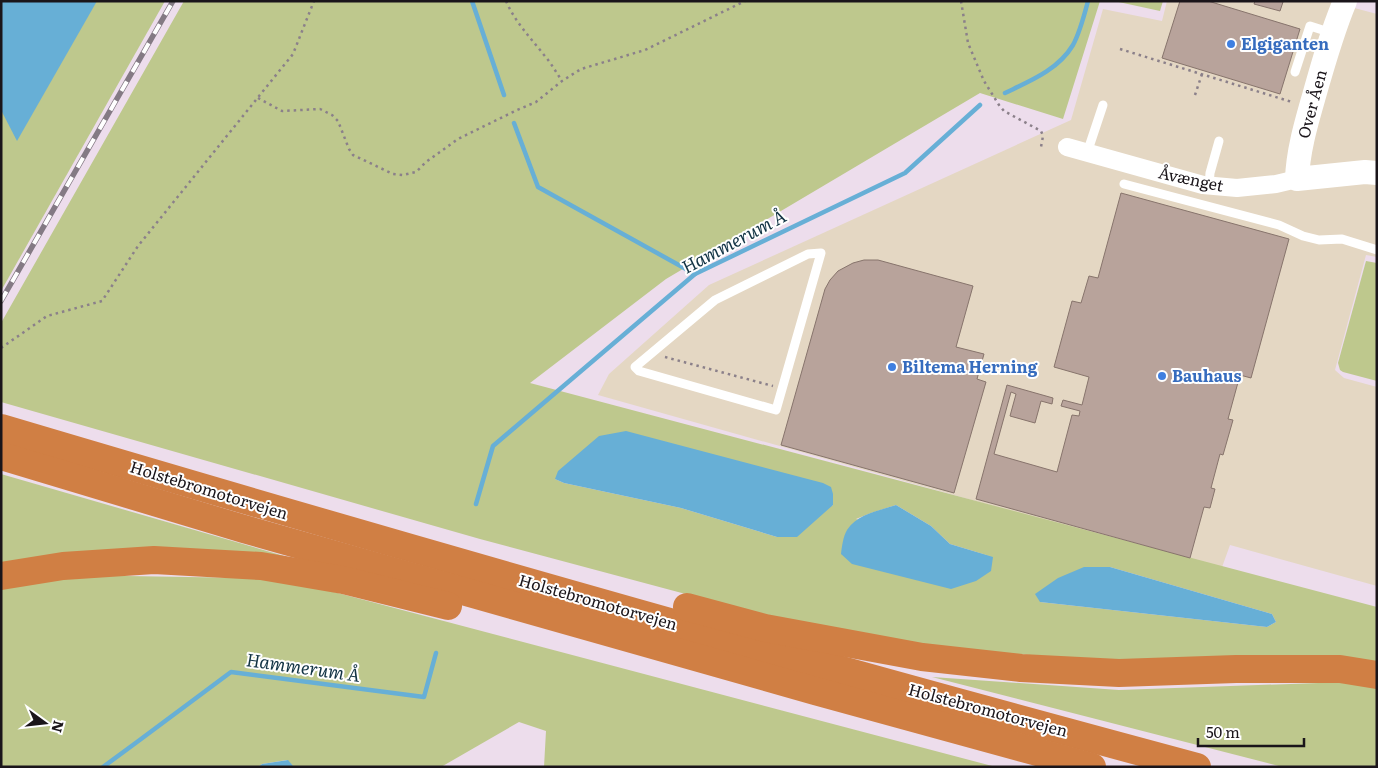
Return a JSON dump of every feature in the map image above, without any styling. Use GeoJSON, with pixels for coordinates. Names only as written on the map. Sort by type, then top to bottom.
{"type":"FeatureCollection","features":[{"type":"Feature","properties":{"kind":"highway","name":"Holstebromotorvejen"},"geometry":{"type":"LineString","coordinates":[[1,428],[321,523],[814,663],[1197,767]]}},
{"type":"Feature","properties":{"kind":"highway","name":"Holstebromotorvejen"},"geometry":{"type":"LineString","coordinates":[[1,456],[244,529],[1092,767]]}},
{"type":"Feature","properties":{"kind":"highway"},"geometry":{"type":"LineString","coordinates":[[321,523],[394,530],[765,628],[922,657],[1021,668],[1109,672],[1330,669],[1377,675]]}},
{"type":"Feature","properties":{"kind":"highway"},"geometry":{"type":"LineString","coordinates":[[1,576],[63,566],[154,560],[261,566],[343,580],[734,680],[815,690]]}},
{"type":"Feature","properties":{"kind":"street","name":"Over Åen"},"geometry":{"type":"LineString","coordinates":[[1297,179],[1303,133],[1332,34],[1345,1]]}},
{"type":"Feature","properties":{"kind":"street","name":"Åvænget"},"geometry":{"type":"LineString","coordinates":[[1067,147],[1209,186],[1238,188],[1276,184],[1297,179],[1365,172],[1377,173]]}},
{"type":"Feature","properties":{"kind":"lane"},"geometry":{"type":"LineString","coordinates":[[1295,72],[1310,26],[1332,34]]}},
{"type":"Feature","properties":{"kind":"lane"},"geometry":{"type":"LineString","coordinates":[[1087,153],[1103,105]]}},
{"type":"Feature","properties":{"kind":"lane"},"geometry":{"type":"LineString","coordinates":[[1209,186],[1210,173],[1219,141]]}},
{"type":"Feature","properties":{"kind":"lane"},"geometry":{"type":"LineString","coordinates":[[1124,184],[1279,225],[1303,236],[1319,240],[1342,240],[1377,250]]}},
{"type":"Feature","properties":{"kind":"lane"},"geometry":{"type":"LineString","coordinates":[[821,253],[776,410],[639,371],[635,367],[654,351],[715,300],[808,254],[821,253]]}},
{"type":"Feature","properties":{"kind":"path"},"geometry":{"type":"LineString","coordinates":[[1,348],[46,316],[102,301],[138,246],[293,54],[314,1]]}},
{"type":"Feature","properties":{"kind":"path"},"geometry":{"type":"LineString","coordinates":[[506,1],[519,25],[545,56],[562,81]]}},
{"type":"Feature","properties":{"kind":"path"},"geometry":{"type":"LineString","coordinates":[[258,98],[282,111],[320,109],[332,115],[338,121],[353,155],[393,174],[403,175],[416,172],[426,162],[458,139],[536,102],[562,81],[582,69],[645,50],[745,1]]}},
{"type":"Feature","properties":{"kind":"path"},"geometry":{"type":"LineString","coordinates":[[961,1],[968,43],[984,81],[1004,110],[1041,131],[1043,136],[1041,147]]}},
{"type":"Feature","properties":{"kind":"path"},"geometry":{"type":"LineString","coordinates":[[1120,49],[1310,108]]}},
{"type":"Feature","properties":{"kind":"path"},"geometry":{"type":"LineString","coordinates":[[1195,95],[1202,73]]}},
{"type":"Feature","properties":{"kind":"path"},"geometry":{"type":"LineString","coordinates":[[654,351],[658,355],[783,388]]}},
{"type":"Feature","properties":{"kind":"shaded area"},"geometry":{"type":"Polygon","coordinates":[[[1167,1],[1328,1],[1377,14],[1377,257],[1366,255],[1335,370],[1344,378],[1377,387],[1377,586],[1230,545],[1221,570],[598,395],[609,374],[709,285],[1071,120],[1103,9],[1162,21],[1167,1]]]}},
{"type":"Feature","properties":{"kind":"green space"},"geometry":{"type":"Polygon","coordinates":[[[1,1],[165,1],[1,291],[1,1]]]}},
{"type":"Feature","properties":{"kind":"green space"},"geometry":{"type":"Polygon","coordinates":[[[184,1],[1100,1],[1063,119],[980,93],[666,279],[530,383],[1377,607],[1377,664],[1113,661],[919,647],[786,621],[480,539],[1,402],[1,323],[184,1]],[[555,479],[564,483],[681,508],[777,537],[833,505],[555,479]],[[896,505],[856,519],[993,557],[950,544],[931,526],[896,505]],[[1110,567],[1040,602],[1267,627],[1276,622],[1272,614],[1110,567]]]}},
{"type":"Feature","properties":{"kind":"green space"},"geometry":{"type":"Polygon","coordinates":[[[1114,1],[1163,1],[1160,11],[1114,1]]]}},
{"type":"Feature","properties":{"kind":"green space"},"geometry":{"type":"Polygon","coordinates":[[[1366,261],[1377,263],[1377,381],[1343,372],[1340,370],[1338,363],[1366,261]]]}},
{"type":"Feature","properties":{"kind":"green space"},"geometry":{"type":"Polygon","coordinates":[[[1,474],[291,558],[1,566],[1,474]]]}},
{"type":"Feature","properties":{"kind":"green space"},"geometry":{"type":"Polygon","coordinates":[[[66,575],[249,578],[300,583],[996,767],[544,767],[546,731],[519,722],[441,767],[294,767],[287,760],[262,764],[258,767],[1,767],[1,588],[66,575]]]}},
{"type":"Feature","properties":{"kind":"green space"},"geometry":{"type":"Polygon","coordinates":[[[932,677],[1119,690],[1346,682],[1377,687],[1377,767],[1283,767],[932,677]]]}},
{"type":"Feature","properties":{"kind":"water"},"geometry":{"type":"Polygon","coordinates":[[[1,1],[97,1],[17,141],[1,110],[1,1]]]}},
{"type":"Feature","properties":{"kind":"water"},"geometry":{"type":"Polygon","coordinates":[[[626,431],[823,483],[831,487],[833,505],[797,537],[777,537],[681,508],[564,483],[555,479],[558,471],[599,436],[626,431]]]}},
{"type":"Feature","properties":{"kind":"water"},"geometry":{"type":"Polygon","coordinates":[[[896,505],[931,526],[950,544],[993,557],[991,571],[976,581],[951,589],[852,564],[841,554],[847,530],[856,520],[896,505]]]}},
{"type":"Feature","properties":{"kind":"water"},"geometry":{"type":"Polygon","coordinates":[[[1084,567],[1110,567],[1272,614],[1276,622],[1267,627],[1040,602],[1035,594],[1058,578],[1084,567]]]}},
{"type":"Feature","properties":{"kind":"water"},"geometry":{"type":"Polygon","coordinates":[[[288,760],[294,767],[258,767],[262,764],[288,760]]]}},
{"type":"Feature","properties":{"kind":"building","name":"Elgiganten"},"geometry":{"type":"Polygon","coordinates":[[[1180,1],[1208,1],[1300,29],[1280,94],[1162,58],[1180,1]]]}},
{"type":"Feature","properties":{"kind":"building"},"geometry":{"type":"Polygon","coordinates":[[[1255,1],[1283,2],[1280,11],[1254,4],[1255,1]]]}},
{"type":"Feature","properties":{"kind":"building","name":"Bauhaus"},"geometry":{"type":"Polygon","coordinates":[[[1121,193],[1289,239],[1251,378],[1240,375],[1228,419],[1233,420],[1223,455],[1220,454],[1211,488],[1215,489],[1210,508],[1204,507],[1190,558],[976,499],[1007,385],[1053,398],[1052,404],[1041,401],[1035,423],[1010,416],[1016,394],[1011,392],[994,454],[1057,472],[1072,415],[1079,416],[1080,411],[1061,406],[1063,400],[1082,405],[1089,377],[1054,367],[1072,301],[1081,303],[1089,276],[1098,278],[1121,193]]]}},
{"type":"Feature","properties":{"kind":"building","name":"Biltema Herning"},"geometry":{"type":"Polygon","coordinates":[[[864,260],[878,260],[973,286],[956,347],[984,354],[977,379],[986,382],[954,493],[781,445],[825,289],[838,271],[853,263],[864,260]]]}},
{"type":"Feature","properties":{"kind":"waterway"},"geometry":{"type":"LineString","coordinates":[[472,1],[504,95]]}},
{"type":"Feature","properties":{"kind":"waterway","name":"Hammerum Å"},"geometry":{"type":"LineString","coordinates":[[1005,93],[1043,74],[1067,54],[1078,35],[1088,1]]}},
{"type":"Feature","properties":{"kind":"waterway","name":"Hammerum Å"},"geometry":{"type":"LineString","coordinates":[[476,504],[493,446],[695,274],[905,173],[980,105]]}},
{"type":"Feature","properties":{"kind":"waterway"},"geometry":{"type":"LineString","coordinates":[[514,123],[538,187],[695,274]]}},
{"type":"Feature","properties":{"kind":"waterway","name":"Hammerum Å"},"geometry":{"type":"LineString","coordinates":[[103,767],[231,672],[424,697],[436,653]]}},
{"type":"Feature","properties":{"kind":"railway"},"geometry":{"type":"LineString","coordinates":[[1,301],[173,1]]}},
{"type":"Feature","properties":{"kind":"place","name":"Elgiganten"},"geometry":{"type":"Point","coordinates":[1231,44]}},
{"type":"Feature","properties":{"kind":"place","name":"Biltema Herning"},"geometry":{"type":"Point","coordinates":[892,367]}},
{"type":"Feature","properties":{"kind":"place","name":"Bauhaus"},"geometry":{"type":"Point","coordinates":[1162,376]}}]}
